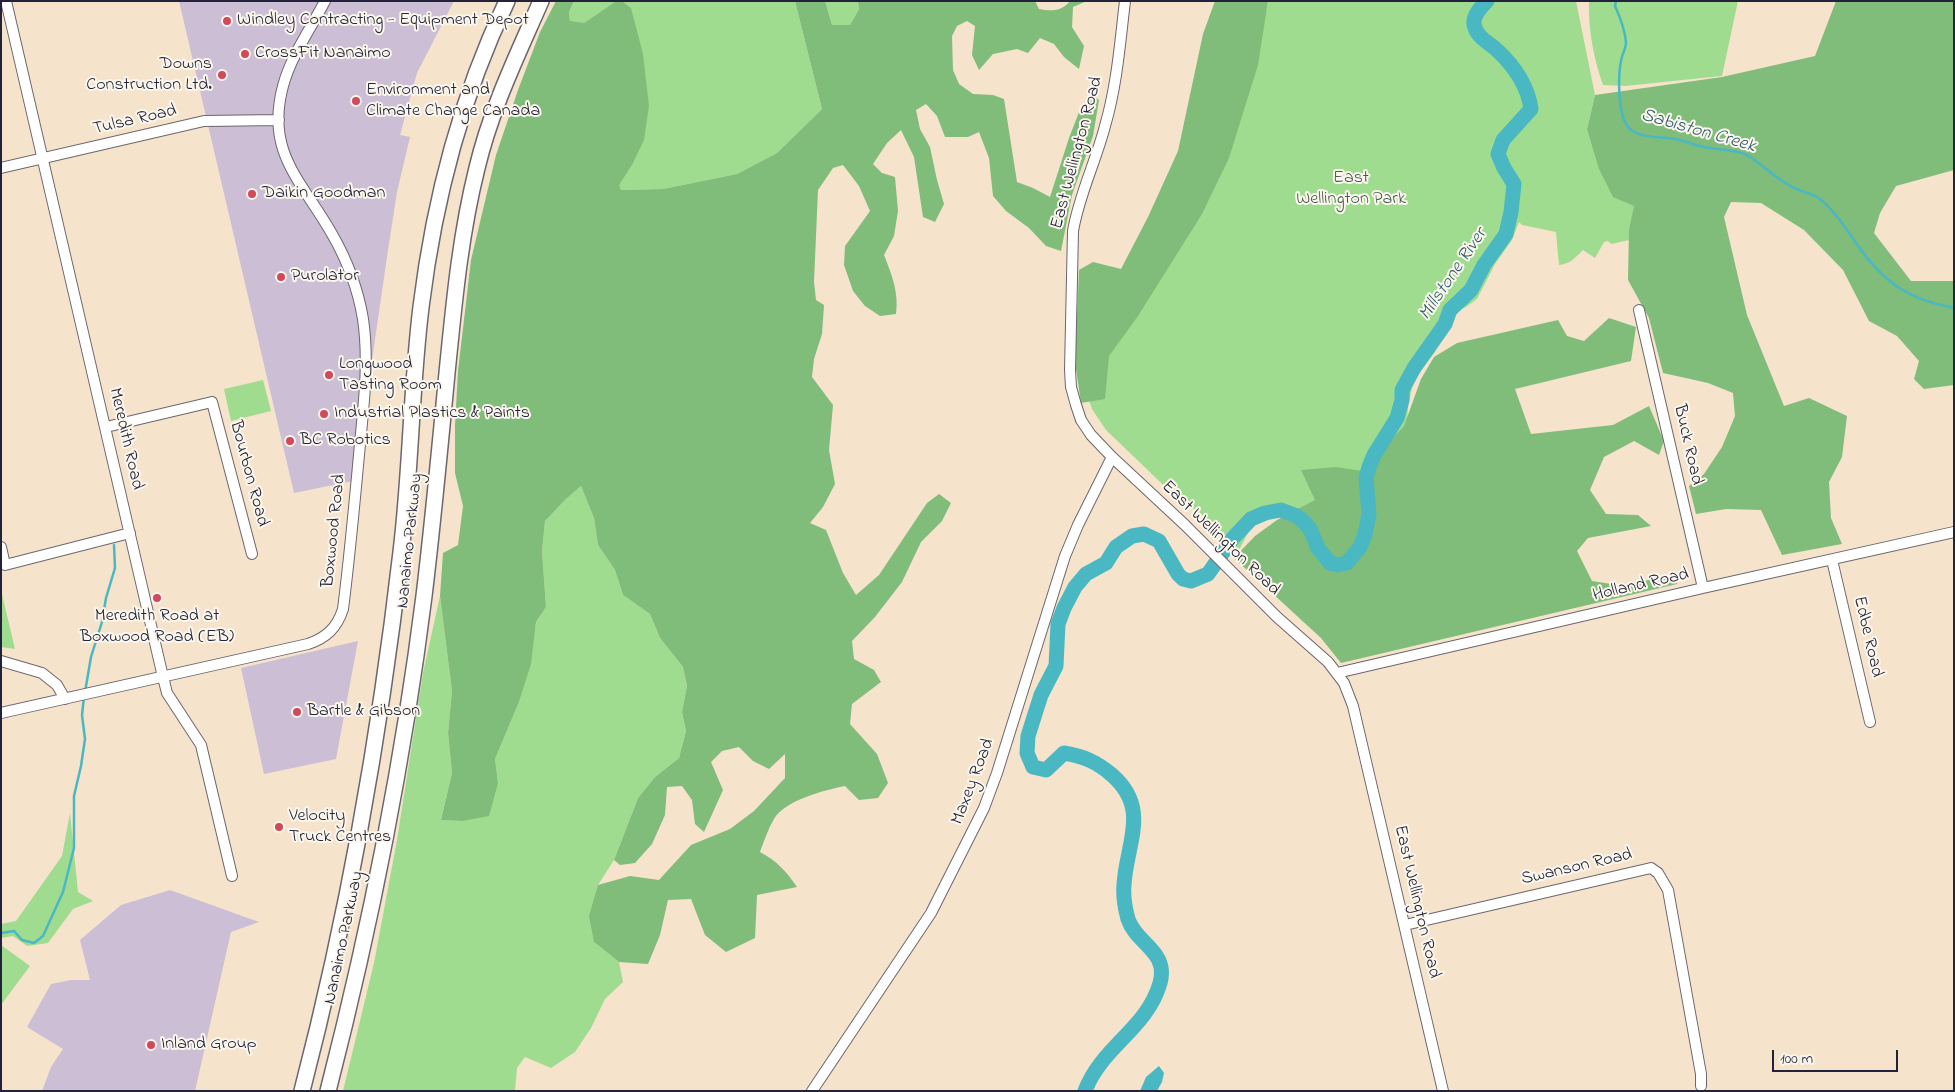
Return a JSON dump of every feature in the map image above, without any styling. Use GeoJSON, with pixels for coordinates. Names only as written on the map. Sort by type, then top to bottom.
{"type":"FeatureCollection","features":[{"type":"Feature","properties":{"kind":"highway","name":"Nanaimo Parkway"},"geometry":{"type":"LineString","coordinates":[[302,1091],[350,884],[380,715],[402,548],[421,308],[435,212],[459,119],[492,32],[508,1]]}},
{"type":"Feature","properties":{"kind":"highway","name":"Nanaimo Parkway"},"geometry":{"type":"LineString","coordinates":[[328,1091],[358,972],[372,907],[412,690],[432,526],[458,262],[477,168],[498,97],[542,1]]}},
{"type":"Feature","properties":{"kind":"highway"},"geometry":{"type":"LineString","coordinates":[[294,1091],[334,924],[350,884]]}},
{"type":"Feature","properties":{"kind":"highway"},"geometry":{"type":"LineString","coordinates":[[336,1091],[369,951],[372,907]]}},
{"type":"Feature","properties":{"kind":"street","name":"Meredith Road"},"geometry":{"type":"LineString","coordinates":[[6,1],[167,693],[200,745],[232,876]]}},
{"type":"Feature","properties":{"kind":"street","name":"Boxwood Road"},"geometry":{"type":"LineString","coordinates":[[1,713],[316,642],[333,630],[339,621],[343,609],[363,409],[366,361],[365,337],[359,298],[346,263],[332,233],[287,164],[281,144],[278,120],[280,97],[288,72],[325,1]]}},
{"type":"Feature","properties":{"kind":"street","name":"East Wellington Road"},"geometry":{"type":"LineString","coordinates":[[1125,1],[1109,113],[1076,213],[1072,242],[1070,351],[1071,387],[1076,405],[1091,435],[1112,458],[1213,553],[1277,617],[1324,658],[1337,673],[1351,698],[1443,1091]]}},
{"type":"Feature","properties":{"kind":"street","name":"Tulsa Road"},"geometry":{"type":"LineString","coordinates":[[1,168],[204,121],[278,120]]}},
{"type":"Feature","properties":{"kind":"street","name":"Buck Road"},"geometry":{"type":"LineString","coordinates":[[1639,310],[1703,588]]}},
{"type":"Feature","properties":{"kind":"street","name":"Bourbon Road"},"geometry":{"type":"LineString","coordinates":[[106,427],[212,402],[252,554]]}},
{"type":"Feature","properties":{"kind":"street","name":"Maxey Road"},"geometry":{"type":"LineString","coordinates":[[812,1091],[931,913],[984,808],[997,773],[1065,556],[1078,525],[1112,458]]}},
{"type":"Feature","properties":{"kind":"street","name":"Holland Road"},"geometry":{"type":"LineString","coordinates":[[1337,673],[1954,532]]}},
{"type":"Feature","properties":{"kind":"street"},"geometry":{"type":"LineString","coordinates":[[1,547],[5,565],[130,533]]}},
{"type":"Feature","properties":{"kind":"street","name":"Edbe Road"},"geometry":{"type":"LineString","coordinates":[[1832,560],[1870,722]]}},
{"type":"Feature","properties":{"kind":"street"},"geometry":{"type":"LineString","coordinates":[[1,661],[42,673],[58,685],[65,699]]}},
{"type":"Feature","properties":{"kind":"street","name":"Swanson Road"},"geometry":{"type":"LineString","coordinates":[[1405,925],[1651,868],[1658,873],[1668,890],[1701,1074],[1701,1086]]}},
{"type":"Feature","properties":{"kind":"shaded area"},"geometry":{"type":"Polygon","coordinates":[[[179,1],[454,1],[417,73],[400,135],[410,137],[397,192],[388,250],[363,422],[358,480],[294,493],[179,1]]]}},
{"type":"Feature","properties":{"kind":"shaded area"},"geometry":{"type":"Polygon","coordinates":[[[358,641],[336,759],[264,774],[241,668],[358,641]]]}},
{"type":"Feature","properties":{"kind":"shaded area"},"geometry":{"type":"Polygon","coordinates":[[[170,890],[259,922],[231,932],[195,1091],[42,1091],[51,1067],[63,1049],[27,1027],[51,984],[71,980],[90,980],[80,940],[121,905],[170,890]]]}},
{"type":"Feature","properties":{"kind":"green space"},"geometry":{"type":"Polygon","coordinates":[[[556,1],[574,1],[569,12],[570,21],[584,23],[616,1],[622,1],[631,8],[643,54],[649,106],[644,140],[632,165],[619,185],[621,190],[663,189],[737,174],[777,153],[822,109],[795,1],[825,1],[832,25],[850,25],[859,9],[858,1],[1035,1],[1039,9],[1052,10],[1060,9],[1070,1],[1087,1],[1073,7],[1072,27],[1084,46],[1079,69],[1064,57],[1054,44],[1040,38],[1028,53],[1017,49],[993,54],[979,70],[972,55],[975,26],[967,21],[957,26],[952,36],[953,70],[959,84],[973,94],[993,95],[1004,99],[1017,182],[1050,197],[1081,107],[1095,97],[1099,100],[1093,136],[1072,195],[1061,251],[1046,246],[1029,228],[1006,211],[993,196],[989,158],[979,132],[968,137],[945,137],[937,116],[926,104],[916,110],[920,129],[930,147],[944,204],[935,222],[923,217],[914,157],[901,130],[887,143],[873,164],[882,173],[895,177],[898,211],[894,236],[884,255],[896,291],[896,314],[880,316],[865,306],[853,291],[844,265],[845,246],[870,211],[859,186],[843,165],[833,168],[818,190],[814,282],[816,300],[824,305],[822,334],[814,359],[812,377],[833,405],[829,450],[835,484],[823,507],[810,523],[826,530],[843,573],[856,595],[879,575],[927,503],[939,494],[951,503],[942,521],[921,542],[902,582],[875,617],[852,641],[854,659],[874,670],[881,682],[852,704],[850,724],[877,754],[888,783],[878,798],[859,800],[845,786],[806,797],[779,812],[770,827],[760,852],[781,867],[797,887],[757,895],[755,938],[726,952],[705,935],[691,899],[668,900],[660,935],[648,964],[619,962],[594,942],[589,916],[598,885],[630,876],[659,880],[691,845],[730,829],[754,811],[785,778],[785,754],[769,769],[753,761],[739,747],[722,751],[711,762],[723,790],[704,832],[695,824],[692,800],[682,786],[667,787],[665,815],[652,844],[635,863],[620,865],[614,860],[638,798],[655,777],[679,758],[686,731],[682,712],[687,686],[683,667],[660,638],[650,614],[623,595],[615,570],[598,545],[594,518],[581,486],[545,521],[542,551],[546,607],[536,622],[531,664],[519,702],[495,759],[498,783],[489,816],[462,821],[441,820],[452,773],[448,733],[452,691],[440,596],[443,553],[458,545],[463,506],[455,473],[455,425],[458,371],[471,260],[496,155],[540,32],[556,1]]]}},
{"type":"Feature","properties":{"kind":"green space"},"geometry":{"type":"Polygon","coordinates":[[[574,1],[616,1],[584,23],[570,22],[569,12],[574,1]]]}},
{"type":"Feature","properties":{"kind":"green space"},"geometry":{"type":"Polygon","coordinates":[[[622,1],[795,1],[822,109],[777,153],[737,174],[663,189],[621,190],[618,185],[632,165],[631,8],[622,1]]]}},
{"type":"Feature","properties":{"kind":"green space"},"geometry":{"type":"Polygon","coordinates":[[[825,1],[858,1],[859,9],[850,25],[832,25],[825,1]]]}},
{"type":"Feature","properties":{"kind":"green space"},"geometry":{"type":"Polygon","coordinates":[[[1215,1],[1268,1],[1258,65],[1229,158],[1202,214],[1138,316],[1109,356],[1105,399],[1081,403],[1075,362],[1079,270],[1093,262],[1121,269],[1148,217],[1178,151],[1203,34],[1215,1]]]}},
{"type":"Feature","properties":{"kind":"green space","name":"East Wellington Park"},"geometry":{"type":"Polygon","coordinates":[[[1268,1],[1576,1],[1595,95],[1587,129],[1634,206],[1629,240],[1611,244],[1608,241],[1604,242],[1595,258],[1583,250],[1569,262],[1559,265],[1556,232],[1522,225],[1519,222],[1512,240],[1495,264],[1477,299],[1466,307],[1454,312],[1446,321],[1435,352],[1414,379],[1408,407],[1407,423],[1395,458],[1296,511],[1277,514],[1257,521],[1249,531],[1239,550],[1199,512],[1181,502],[1106,430],[1092,409],[1086,392],[1120,274],[1266,12],[1268,1]]]}},
{"type":"Feature","properties":{"kind":"green space"},"geometry":{"type":"Polygon","coordinates":[[[1589,1],[1738,1],[1722,76],[1625,86],[1603,85],[1592,44],[1589,1]]]}},
{"type":"Feature","properties":{"kind":"green space"},"geometry":{"type":"Polygon","coordinates":[[[1836,1],[1954,1],[1954,170],[1896,186],[1880,213],[1874,233],[1911,281],[1954,281],[1954,385],[1924,389],[1914,379],[1919,361],[1897,336],[1869,321],[1843,270],[1804,230],[1761,203],[1731,202],[1724,217],[1747,315],[1784,406],[1809,398],[1847,416],[1842,457],[1829,482],[1831,518],[1842,544],[1782,555],[1761,510],[1726,509],[1696,514],[1689,486],[1704,474],[1722,447],[1735,416],[1733,393],[1708,383],[1663,373],[1649,318],[1628,280],[1629,230],[1634,206],[1613,197],[1599,169],[1587,129],[1595,95],[1722,77],[1815,56],[1836,1]]]}},
{"type":"Feature","properties":{"kind":"green space"},"geometry":{"type":"Polygon","coordinates":[[[1609,318],[1636,327],[1631,361],[1515,389],[1531,434],[1613,425],[1649,406],[1664,441],[1659,455],[1634,441],[1604,457],[1590,490],[1606,514],[1638,515],[1651,526],[1588,538],[1577,551],[1592,581],[1618,585],[1680,575],[1677,584],[1341,663],[1321,638],[1234,558],[1255,536],[1277,520],[1315,500],[1301,470],[1336,467],[1362,471],[1404,426],[1421,379],[1434,357],[1457,343],[1558,320],[1567,336],[1584,341],[1609,318]]]}},
{"type":"Feature","properties":{"kind":"green space"},"geometry":{"type":"Polygon","coordinates":[[[263,380],[271,411],[231,421],[224,389],[263,380]]]}},
{"type":"Feature","properties":{"kind":"green space"},"geometry":{"type":"Polygon","coordinates":[[[581,486],[594,518],[598,545],[615,570],[623,595],[650,614],[660,638],[683,667],[687,686],[682,712],[686,731],[679,758],[655,777],[638,798],[614,860],[598,885],[594,942],[619,962],[623,982],[605,999],[591,1028],[575,1052],[551,1068],[525,1057],[517,1068],[515,1091],[343,1091],[374,963],[397,840],[423,673],[440,596],[452,691],[448,733],[452,773],[441,820],[462,821],[498,783],[495,759],[519,702],[530,664],[536,622],[546,607],[542,551],[545,521],[581,486]]]}},
{"type":"Feature","properties":{"kind":"green space"},"geometry":{"type":"Polygon","coordinates":[[[1,590],[15,649],[1,647],[1,590]]]}},
{"type":"Feature","properties":{"kind":"green space"},"geometry":{"type":"Polygon","coordinates":[[[70,813],[78,892],[93,901],[73,909],[48,943],[27,946],[13,936],[1,938],[1,924],[16,921],[62,856],[70,813]]]}},
{"type":"Feature","properties":{"kind":"green space"},"geometry":{"type":"Polygon","coordinates":[[[1,945],[30,966],[1,1005],[1,945]]]}},
{"type":"Feature","properties":{"kind":"water"},"geometry":{"type":"Polygon","coordinates":[[[1159,1066],[1164,1073],[1157,1091],[1140,1091],[1146,1077],[1159,1066]]]}},
{"type":"Feature","properties":{"kind":"waterway","name":"Millstone River"},"geometry":{"type":"LineString","coordinates":[[1085,1091],[1102,1062],[1145,1013],[1154,999],[1162,972],[1156,955],[1132,928],[1126,911],[1124,885],[1133,827],[1133,814],[1131,801],[1124,788],[1106,770],[1084,758],[1064,753],[1046,770],[1033,767],[1027,753],[1028,736],[1041,695],[1056,666],[1058,624],[1075,587],[1086,574],[1106,563],[1116,547],[1132,536],[1144,534],[1159,541],[1178,574],[1183,579],[1191,581],[1208,574],[1233,538],[1251,519],[1265,513],[1281,510],[1297,516],[1310,529],[1318,548],[1330,563],[1338,565],[1347,563],[1360,547],[1365,535],[1369,514],[1366,478],[1374,455],[1397,418],[1402,400],[1402,390],[1414,368],[1445,324],[1450,310],[1471,290],[1484,265],[1506,234],[1514,184],[1498,154],[1503,140],[1531,109],[1527,92],[1514,69],[1475,29],[1474,21],[1476,14],[1487,1]]}},
{"type":"Feature","properties":{"kind":"waterway","name":"Sabiston Creek"},"geometry":{"type":"LineString","coordinates":[[1616,1],[1615,6],[1625,33],[1626,42],[1620,67],[1620,102],[1623,118],[1630,129],[1642,135],[1675,139],[1704,147],[1735,151],[1747,155],[1795,189],[1823,201],[1838,218],[1866,257],[1886,278],[1898,287],[1923,300],[1954,308]]}},
{"type":"Feature","properties":{"kind":"waterway"},"geometry":{"type":"LineString","coordinates":[[85,692],[91,657],[102,622],[106,598],[115,568],[114,545]]}},
{"type":"Feature","properties":{"kind":"waterway"},"geometry":{"type":"LineString","coordinates":[[1,933],[14,931],[22,940],[34,943],[43,936],[63,892],[74,848],[74,796],[85,739],[82,715],[84,697]]}},
{"type":"Feature","properties":{"kind":"place","name":"Windley Contracting - Equipment Depot"},"geometry":{"type":"Point","coordinates":[227,21]}},
{"type":"Feature","properties":{"kind":"place","name":"CrossFit Nanaimo"},"geometry":{"type":"Point","coordinates":[245,54]}},
{"type":"Feature","properties":{"kind":"place","name":"Downs Construction Ltd."},"geometry":{"type":"Point","coordinates":[222,75]}},
{"type":"Feature","properties":{"kind":"place","name":"Environment and Climate Change Canada"},"geometry":{"type":"Point","coordinates":[356,101]}},
{"type":"Feature","properties":{"kind":"place","name":"Daikin Goodman"},"geometry":{"type":"Point","coordinates":[252,194]}},
{"type":"Feature","properties":{"kind":"place","name":"Purolator"},"geometry":{"type":"Point","coordinates":[281,277]}},
{"type":"Feature","properties":{"kind":"place","name":"Longwood Tasting Room"},"geometry":{"type":"Point","coordinates":[329,375]}},
{"type":"Feature","properties":{"kind":"place","name":"Industrial Plastics & Paints"},"geometry":{"type":"Point","coordinates":[324,414]}},
{"type":"Feature","properties":{"kind":"place","name":"BC Robotics"},"geometry":{"type":"Point","coordinates":[290,441]}},
{"type":"Feature","properties":{"kind":"place","name":"Meredith Road at Boxwood Road (EB)"},"geometry":{"type":"Point","coordinates":[157,598]}},
{"type":"Feature","properties":{"kind":"place","name":"Bartle & Gibson"},"geometry":{"type":"Point","coordinates":[297,712]}},
{"type":"Feature","properties":{"kind":"place","name":"Velocity Truck Centres"},"geometry":{"type":"Point","coordinates":[279,827]}},
{"type":"Feature","properties":{"kind":"place","name":"Inland Group"},"geometry":{"type":"Point","coordinates":[151,1045]}}]}
